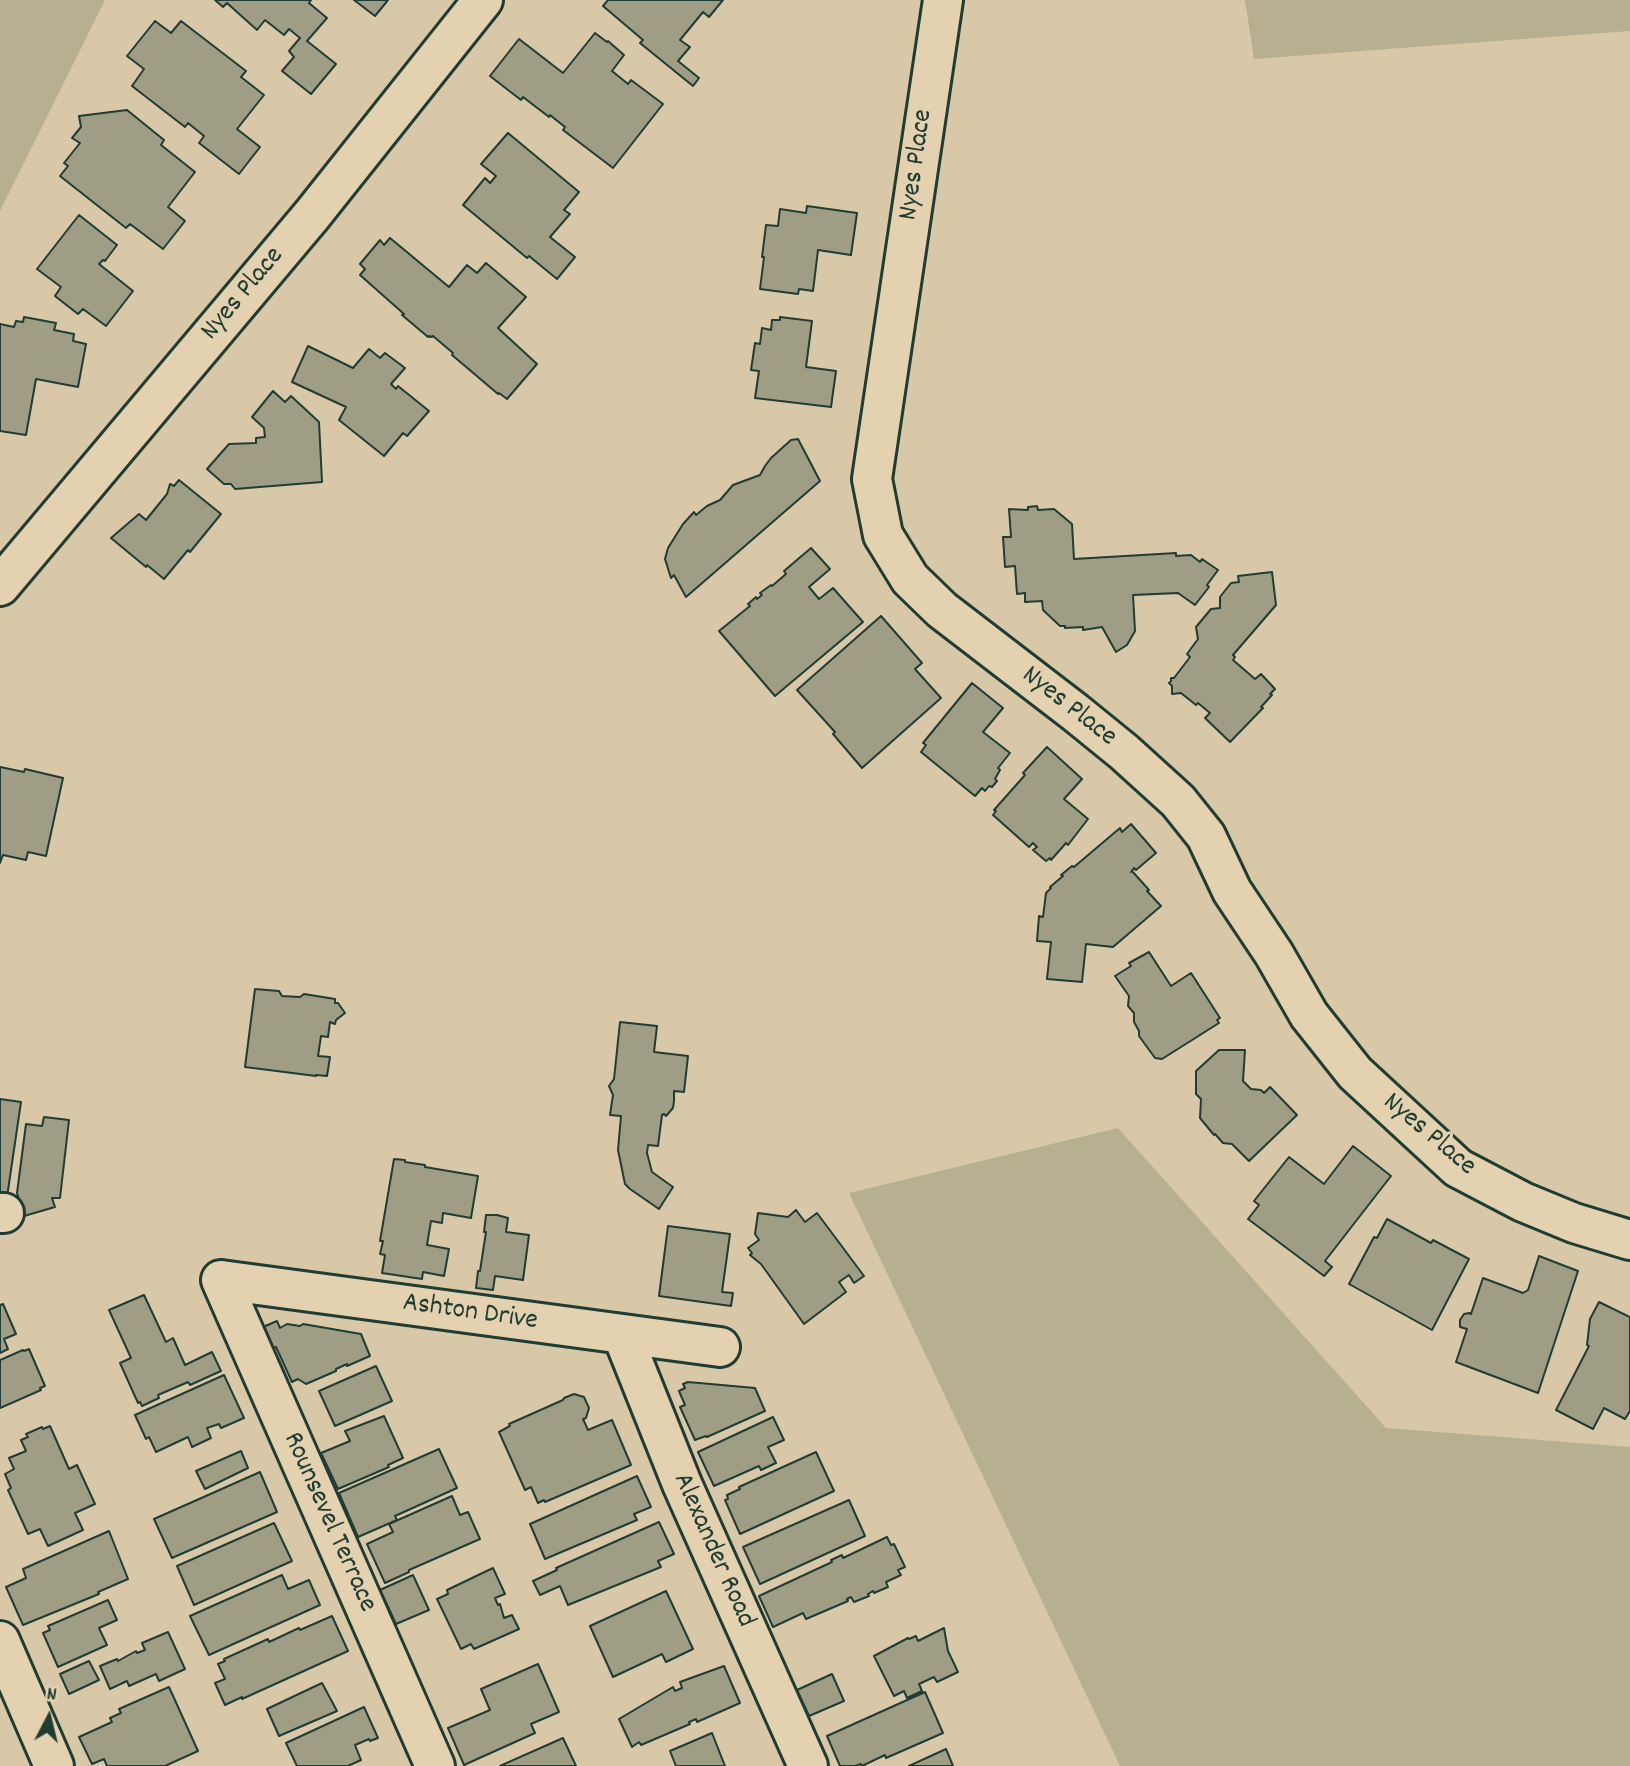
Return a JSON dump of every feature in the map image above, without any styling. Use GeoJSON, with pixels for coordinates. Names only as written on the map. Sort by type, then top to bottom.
{"type":"FeatureCollection","features":[{"type":"Feature","properties":{"kind":"street","name":"Nyes Place"},"geometry":{"type":"LineString","coordinates":[[0,586],[312,215],[483,0]]}},
{"type":"Feature","properties":{"kind":"street","name":"Nyes Place"},"geometry":{"type":"LineString","coordinates":[[943,0],[872,479],[883,535],[910,579],[942,610],[1076,713],[1178,801],[1206,836],[1232,891],[1274,954],[1309,1014],[1355,1073],[1458,1168],[1522,1202],[1574,1223],[1630,1240]]}},
{"type":"Feature","properties":{"kind":"street","name":"Ashton Drive"},"geometry":{"type":"LineString","coordinates":[[220,1280],[720,1347]]}},
{"type":"Feature","properties":{"kind":"street","name":"Rounsevel Terrace"},"geometry":{"type":"LineString","coordinates":[[220,1280],[435,1766]]}},
{"type":"Feature","properties":{"kind":"street","name":"Alexander Road"},"geometry":{"type":"LineString","coordinates":[[622,1334],[682,1483],[808,1766]]}},
{"type":"Feature","properties":{"kind":"street"},"geometry":{"type":"LineString","coordinates":[[0,1642],[54,1766]]}},
{"type":"Feature","properties":{"kind":"shaded area"},"geometry":{"type":"Polygon","coordinates":[[[0,0],[105,0],[0,211],[0,0]]]}},
{"type":"Feature","properties":{"kind":"shaded area"},"geometry":{"type":"Polygon","coordinates":[[[1245,0],[1630,0],[1630,31],[1254,59],[1245,0]]]}},
{"type":"Feature","properties":{"kind":"shaded area"},"geometry":{"type":"Polygon","coordinates":[[[1118,1128],[1386,1428],[1630,1447],[1630,1766],[1120,1766],[849,1193],[1118,1128]]]}},
{"type":"Feature","properties":{"kind":"building"},"geometry":{"type":"Polygon","coordinates":[[[215,0],[311,0],[309,3],[327,18],[307,41],[336,64],[311,94],[282,71],[294,57],[289,51],[300,38],[289,29],[284,35],[265,20],[257,30],[227,3],[223,7],[215,0]]]}},
{"type":"Feature","properties":{"kind":"building"},"geometry":{"type":"Polygon","coordinates":[[[354,0],[388,0],[375,16],[354,0]]]}},
{"type":"Feature","properties":{"kind":"building"},"geometry":{"type":"Polygon","coordinates":[[[608,0],[723,0],[709,17],[703,12],[680,40],[690,47],[678,61],[699,78],[693,86],[640,43],[643,40],[603,6],[608,0]]]}},
{"type":"Feature","properties":{"kind":"building"},"geometry":{"type":"Polygon","coordinates":[[[155,21],[171,33],[181,21],[246,71],[241,77],[264,95],[237,129],[260,147],[239,174],[199,143],[204,136],[188,123],[185,127],[132,86],[144,69],[127,56],[155,21]]]}},
{"type":"Feature","properties":{"kind":"building"},"geometry":{"type":"Polygon","coordinates":[[[595,33],[624,55],[612,71],[628,84],[631,80],[663,104],[613,168],[563,130],[565,127],[550,115],[549,117],[523,97],[521,100],[490,76],[519,39],[563,73],[595,33]]]}},
{"type":"Feature","properties":{"kind":"building"},"geometry":{"type":"Polygon","coordinates":[[[127,110],[164,140],[161,145],[195,172],[168,207],[185,221],[163,249],[130,224],[126,228],[60,176],[68,166],[64,163],[80,143],[72,138],[81,127],[79,116],[127,110]]]}},
{"type":"Feature","properties":{"kind":"building"},"geometry":{"type":"Polygon","coordinates":[[[508,133],[579,192],[564,210],[570,214],[550,237],[575,257],[557,279],[463,205],[485,178],[490,183],[496,176],[481,164],[508,133]]]}},
{"type":"Feature","properties":{"kind":"building"},"geometry":{"type":"Polygon","coordinates":[[[807,206],[857,213],[851,255],[818,250],[813,291],[799,289],[798,294],[760,289],[766,225],[778,226],[780,209],[806,213],[807,206]]]}},
{"type":"Feature","properties":{"kind":"building"},"geometry":{"type":"Polygon","coordinates":[[[79,215],[117,245],[105,261],[99,264],[133,291],[106,326],[83,309],[78,314],[55,296],[61,287],[37,269],[79,215]]]}},
{"type":"Feature","properties":{"kind":"building"},"geometry":{"type":"Polygon","coordinates":[[[390,238],[449,287],[467,265],[477,273],[486,263],[526,297],[498,328],[537,364],[507,399],[452,355],[453,353],[433,336],[428,337],[360,275],[365,269],[360,264],[380,240],[384,245],[390,238]]]}},
{"type":"Feature","properties":{"kind":"building"},"geometry":{"type":"Polygon","coordinates":[[[24,317],[56,323],[54,330],[74,334],[73,341],[86,344],[78,387],[36,379],[26,435],[0,431],[0,324],[14,327],[16,321],[23,322],[24,317]]]}},
{"type":"Feature","properties":{"kind":"building"},"geometry":{"type":"Polygon","coordinates":[[[780,317],[812,321],[806,367],[836,371],[831,407],[755,398],[759,371],[751,370],[755,343],[760,344],[762,328],[771,330],[772,320],[780,320],[780,317]]]}},
{"type":"Feature","properties":{"kind":"building"},"geometry":{"type":"Polygon","coordinates":[[[308,346],[353,368],[369,349],[380,358],[385,353],[405,368],[391,384],[396,389],[398,386],[429,411],[407,436],[403,433],[384,456],[339,420],[346,407],[292,382],[308,346]]]}},
{"type":"Feature","properties":{"kind":"building"},"geometry":{"type":"Polygon","coordinates":[[[273,391],[285,402],[291,396],[319,422],[322,482],[235,489],[231,484],[224,484],[207,469],[229,444],[256,443],[256,438],[265,437],[264,428],[252,417],[273,391]]]}},
{"type":"Feature","properties":{"kind":"building"},"geometry":{"type":"Polygon","coordinates":[[[798,439],[820,481],[686,597],[674,575],[671,578],[665,559],[668,548],[683,524],[694,512],[696,515],[720,500],[733,485],[760,475],[771,458],[791,440],[798,439]]]}},
{"type":"Feature","properties":{"kind":"building"},"geometry":{"type":"Polygon","coordinates":[[[179,480],[221,514],[164,579],[111,538],[139,514],[146,520],[167,494],[170,484],[174,486],[179,480]]]}},
{"type":"Feature","properties":{"kind":"building"},"geometry":{"type":"Polygon","coordinates":[[[1037,506],[1038,510],[1054,509],[1072,524],[1074,559],[1176,553],[1176,556],[1191,555],[1200,562],[1202,559],[1218,570],[1195,605],[1178,593],[1133,595],[1135,631],[1127,645],[1116,652],[1102,627],[1083,630],[1083,627],[1065,628],[1043,610],[1042,601],[1025,602],[1025,593],[1017,594],[1015,566],[1005,567],[1003,537],[1011,537],[1009,509],[1028,510],[1028,507],[1037,506]]]}},
{"type":"Feature","properties":{"kind":"building"},"geometry":{"type":"Polygon","coordinates":[[[811,548],[830,569],[809,587],[819,599],[833,588],[863,622],[775,696],[719,631],[750,606],[748,604],[756,597],[757,599],[762,595],[760,593],[786,574],[784,571],[811,548]]]}},
{"type":"Feature","properties":{"kind":"building"},"geometry":{"type":"Polygon","coordinates":[[[1272,572],[1276,605],[1233,655],[1233,660],[1255,679],[1261,674],[1275,689],[1261,707],[1263,708],[1230,742],[1205,718],[1210,713],[1181,693],[1172,694],[1172,686],[1169,683],[1190,657],[1187,654],[1198,639],[1196,627],[1211,609],[1220,608],[1220,597],[1231,583],[1239,582],[1238,576],[1272,572]]]}},
{"type":"Feature","properties":{"kind":"building"},"geometry":{"type":"Polygon","coordinates":[[[881,616],[922,663],[915,669],[941,698],[862,768],[833,734],[835,732],[797,690],[881,616]]]}},
{"type":"Feature","properties":{"kind":"building"},"geometry":{"type":"Polygon","coordinates":[[[972,683],[1003,708],[983,732],[1010,753],[998,768],[1000,770],[995,779],[997,781],[985,791],[982,788],[975,796],[921,752],[926,745],[923,743],[972,683]]]}},
{"type":"Feature","properties":{"kind":"building"},"geometry":{"type":"Polygon","coordinates":[[[1047,747],[1082,779],[1064,799],[1088,819],[1068,845],[1066,843],[1051,860],[1050,858],[1046,861],[1033,850],[1037,847],[1033,843],[1029,847],[993,815],[996,811],[994,810],[1025,775],[1023,773],[1047,747]]]}},
{"type":"Feature","properties":{"kind":"building"},"geometry":{"type":"Polygon","coordinates":[[[0,767],[24,772],[25,769],[63,778],[46,856],[28,852],[26,860],[3,855],[0,863],[0,767]]]}},
{"type":"Feature","properties":{"kind":"building"},"geometry":{"type":"Polygon","coordinates":[[[1131,824],[1156,853],[1131,872],[1161,906],[1113,947],[1086,944],[1082,982],[1047,979],[1051,942],[1037,941],[1039,916],[1043,917],[1046,893],[1072,866],[1120,828],[1122,832],[1131,824]]]}},
{"type":"Feature","properties":{"kind":"building"},"geometry":{"type":"Polygon","coordinates":[[[1149,952],[1171,986],[1191,973],[1220,1018],[1217,1020],[1219,1023],[1162,1059],[1155,1058],[1139,1036],[1134,1013],[1128,1006],[1129,996],[1115,976],[1131,966],[1129,963],[1149,952]]]}},
{"type":"Feature","properties":{"kind":"building"},"geometry":{"type":"Polygon","coordinates":[[[255,989],[279,991],[282,996],[300,997],[304,994],[335,999],[335,1003],[338,1003],[345,1013],[335,1024],[330,1022],[328,1037],[321,1036],[318,1056],[330,1057],[327,1076],[245,1067],[255,989]]]}},
{"type":"Feature","properties":{"kind":"building"},"geometry":{"type":"Polygon","coordinates":[[[620,1022],[657,1026],[654,1052],[688,1056],[684,1092],[674,1091],[673,1108],[666,1116],[662,1115],[658,1146],[648,1145],[647,1153],[652,1172],[673,1187],[659,1209],[625,1184],[618,1150],[621,1116],[610,1115],[613,1095],[609,1086],[614,1079],[620,1022]]]}},
{"type":"Feature","properties":{"kind":"building"},"geometry":{"type":"Polygon","coordinates":[[[1219,1050],[1245,1050],[1243,1081],[1251,1089],[1264,1093],[1270,1087],[1297,1115],[1249,1161],[1232,1144],[1223,1143],[1200,1118],[1201,1099],[1196,1094],[1196,1071],[1219,1050]]]}},
{"type":"Feature","properties":{"kind":"building"},"geometry":{"type":"Polygon","coordinates":[[[0,1099],[21,1102],[6,1204],[0,1203],[0,1099]]]}},
{"type":"Feature","properties":{"kind":"building"},"geometry":{"type":"Polygon","coordinates":[[[44,1117],[69,1120],[60,1198],[52,1198],[55,1207],[24,1216],[17,1193],[26,1124],[42,1126],[44,1117]]]}},
{"type":"Feature","properties":{"kind":"building"},"geometry":{"type":"Polygon","coordinates":[[[1353,1146],[1391,1176],[1325,1261],[1332,1267],[1324,1276],[1248,1219],[1259,1205],[1254,1201],[1289,1157],[1324,1184],[1353,1146]]]}},
{"type":"Feature","properties":{"kind":"building"},"geometry":{"type":"Polygon","coordinates":[[[394,1159],[478,1176],[471,1218],[443,1213],[442,1223],[431,1221],[427,1245],[449,1249],[444,1276],[423,1272],[422,1279],[382,1273],[385,1255],[380,1254],[383,1241],[380,1241],[394,1159]]]}},
{"type":"Feature","properties":{"kind":"building"},"geometry":{"type":"Polygon","coordinates":[[[796,1210],[805,1222],[817,1213],[864,1276],[854,1283],[849,1275],[839,1282],[846,1292],[804,1324],[761,1264],[750,1255],[752,1253],[748,1248],[759,1240],[755,1234],[758,1213],[788,1217],[796,1210]]]}},
{"type":"Feature","properties":{"kind":"building"},"geometry":{"type":"Polygon","coordinates":[[[486,1215],[508,1218],[506,1232],[529,1235],[523,1280],[495,1276],[493,1290],[476,1288],[486,1232],[486,1215]]]}},
{"type":"Feature","properties":{"kind":"building"},"geometry":{"type":"Polygon","coordinates":[[[1387,1219],[1431,1243],[1433,1240],[1469,1259],[1432,1330],[1349,1284],[1374,1237],[1377,1238],[1387,1219]]]}},
{"type":"Feature","properties":{"kind":"building"},"geometry":{"type":"Polygon","coordinates":[[[668,1226],[730,1234],[722,1292],[733,1293],[731,1306],[659,1296],[668,1226]]]}},
{"type":"Feature","properties":{"kind":"building"},"geometry":{"type":"Polygon","coordinates":[[[1539,1256],[1578,1271],[1538,1393],[1456,1362],[1467,1329],[1460,1327],[1460,1320],[1464,1314],[1471,1314],[1483,1278],[1523,1293],[1528,1290],[1539,1256]]]}},
{"type":"Feature","properties":{"kind":"building"},"geometry":{"type":"Polygon","coordinates":[[[144,1295],[166,1342],[173,1338],[185,1365],[212,1352],[221,1371],[158,1395],[159,1398],[142,1406],[138,1403],[120,1363],[131,1358],[109,1310],[144,1295]]]}},
{"type":"Feature","properties":{"kind":"building"},"geometry":{"type":"Polygon","coordinates":[[[1599,1302],[1630,1317],[1630,1411],[1625,1419],[1604,1408],[1593,1429],[1556,1410],[1589,1346],[1590,1319],[1599,1302]]]}},
{"type":"Feature","properties":{"kind":"building"},"geometry":{"type":"Polygon","coordinates":[[[3,1304],[16,1334],[4,1339],[8,1349],[0,1353],[0,1305],[3,1304]]]}},
{"type":"Feature","properties":{"kind":"building"},"geometry":{"type":"Polygon","coordinates":[[[277,1321],[280,1328],[287,1324],[303,1324],[361,1334],[370,1356],[306,1384],[298,1379],[292,1382],[276,1347],[272,1349],[263,1327],[277,1321]]]}},
{"type":"Feature","properties":{"kind":"building"},"geometry":{"type":"Polygon","coordinates":[[[29,1349],[45,1386],[0,1408],[0,1360],[29,1349]]]}},
{"type":"Feature","properties":{"kind":"building"},"geometry":{"type":"Polygon","coordinates":[[[376,1366],[392,1401],[335,1426],[319,1391],[376,1366]]]}},
{"type":"Feature","properties":{"kind":"building"},"geometry":{"type":"Polygon","coordinates":[[[224,1375],[244,1418],[221,1428],[219,1424],[207,1428],[211,1438],[192,1447],[188,1437],[156,1452],[149,1437],[146,1439],[135,1415],[224,1375]]]}},
{"type":"Feature","properties":{"kind":"building"},"geometry":{"type":"Polygon","coordinates":[[[688,1382],[755,1388],[765,1411],[695,1440],[680,1407],[685,1405],[679,1391],[685,1388],[683,1384],[688,1382]]]}},
{"type":"Feature","properties":{"kind":"building"},"geometry":{"type":"Polygon","coordinates":[[[574,1394],[584,1397],[589,1408],[586,1418],[583,1419],[588,1430],[612,1420],[631,1465],[538,1503],[531,1487],[525,1490],[499,1432],[510,1426],[509,1424],[574,1394]]]}},
{"type":"Feature","properties":{"kind":"building"},"geometry":{"type":"Polygon","coordinates":[[[384,1416],[403,1458],[338,1489],[321,1453],[350,1441],[345,1431],[384,1416]]]}},
{"type":"Feature","properties":{"kind":"building"},"geometry":{"type":"Polygon","coordinates":[[[773,1417],[784,1440],[768,1447],[776,1463],[761,1470],[759,1466],[714,1486],[698,1452],[773,1417]]]}},
{"type":"Feature","properties":{"kind":"building"},"geometry":{"type":"Polygon","coordinates":[[[50,1426],[69,1469],[77,1465],[95,1504],[75,1513],[83,1530],[48,1546],[40,1529],[28,1534],[8,1490],[11,1488],[5,1474],[14,1469],[9,1458],[26,1451],[21,1440],[28,1437],[26,1434],[50,1426]]]}},
{"type":"Feature","properties":{"kind":"building"},"geometry":{"type":"Polygon","coordinates":[[[439,1449],[457,1488],[395,1516],[397,1520],[358,1537],[339,1493],[439,1449]]]}},
{"type":"Feature","properties":{"kind":"building"},"geometry":{"type":"Polygon","coordinates":[[[241,1451],[248,1468],[205,1489],[196,1471],[241,1451]]]}},
{"type":"Feature","properties":{"kind":"building"},"geometry":{"type":"Polygon","coordinates":[[[816,1452],[834,1491],[740,1534],[725,1500],[728,1499],[727,1495],[816,1452]]]}},
{"type":"Feature","properties":{"kind":"building"},"geometry":{"type":"Polygon","coordinates":[[[260,1472],[277,1512],[172,1558],[154,1519],[260,1472]]]}},
{"type":"Feature","properties":{"kind":"building"},"geometry":{"type":"Polygon","coordinates":[[[637,1476],[651,1507],[634,1514],[637,1520],[545,1559],[530,1524],[637,1476]]]}},
{"type":"Feature","properties":{"kind":"building"},"geometry":{"type":"Polygon","coordinates":[[[452,1496],[460,1515],[468,1512],[480,1539],[385,1583],[367,1544],[393,1532],[389,1524],[452,1496]]]}},
{"type":"Feature","properties":{"kind":"building"},"geometry":{"type":"Polygon","coordinates":[[[849,1500],[865,1536],[760,1584],[743,1547],[849,1500]]]}},
{"type":"Feature","properties":{"kind":"building"},"geometry":{"type":"Polygon","coordinates":[[[659,1522],[674,1554],[658,1561],[661,1567],[568,1605],[560,1586],[540,1595],[533,1581],[659,1522]]]}},
{"type":"Feature","properties":{"kind":"building"},"geometry":{"type":"Polygon","coordinates":[[[274,1523],[292,1561],[194,1605],[177,1566],[274,1523]]]}},
{"type":"Feature","properties":{"kind":"building"},"geometry":{"type":"Polygon","coordinates":[[[109,1531],[128,1579],[98,1592],[99,1594],[23,1625],[6,1587],[26,1578],[23,1569],[109,1531]]]}},
{"type":"Feature","properties":{"kind":"building"},"geometry":{"type":"Polygon","coordinates":[[[887,1537],[891,1545],[894,1544],[905,1567],[898,1570],[901,1575],[886,1582],[888,1587],[874,1593],[873,1591],[869,1596],[854,1602],[851,1597],[848,1601],[806,1619],[803,1613],[773,1627],[759,1596],[832,1562],[831,1560],[842,1555],[843,1558],[887,1537]]]}},
{"type":"Feature","properties":{"kind":"building"},"geometry":{"type":"Polygon","coordinates":[[[493,1568],[505,1594],[495,1598],[504,1618],[512,1615],[519,1629],[474,1649],[471,1644],[461,1649],[437,1599],[448,1594],[447,1590],[493,1568]]]}},
{"type":"Feature","properties":{"kind":"building"},"geometry":{"type":"Polygon","coordinates":[[[282,1575],[288,1589],[309,1580],[320,1605],[209,1655],[190,1616],[282,1575]]]}},
{"type":"Feature","properties":{"kind":"building"},"geometry":{"type":"Polygon","coordinates":[[[413,1575],[429,1610],[396,1624],[380,1590],[413,1575]]]}},
{"type":"Feature","properties":{"kind":"building"},"geometry":{"type":"Polygon","coordinates":[[[666,1591],[693,1649],[666,1662],[662,1654],[613,1677],[590,1626],[666,1591]]]}},
{"type":"Feature","properties":{"kind":"building"},"geometry":{"type":"Polygon","coordinates":[[[108,1600],[117,1620],[99,1628],[107,1645],[58,1667],[43,1633],[50,1630],[48,1626],[108,1600]]]}},
{"type":"Feature","properties":{"kind":"building"},"geometry":{"type":"Polygon","coordinates":[[[332,1616],[348,1651],[225,1705],[215,1683],[225,1679],[218,1664],[225,1661],[224,1659],[268,1639],[269,1642],[332,1616]]]}},
{"type":"Feature","properties":{"kind":"building"},"geometry":{"type":"Polygon","coordinates":[[[944,1628],[948,1651],[958,1672],[937,1682],[934,1677],[919,1684],[922,1691],[907,1698],[904,1691],[894,1696],[874,1656],[908,1638],[916,1636],[918,1641],[944,1628]]]}},
{"type":"Feature","properties":{"kind":"building"},"geometry":{"type":"Polygon","coordinates":[[[168,1632],[185,1669],[159,1681],[156,1674],[129,1686],[127,1681],[110,1689],[100,1666],[145,1650],[142,1643],[168,1632]]]}},
{"type":"Feature","properties":{"kind":"building"},"geometry":{"type":"Polygon","coordinates":[[[89,1661],[99,1680],[69,1694],[60,1674],[89,1661]]]}},
{"type":"Feature","properties":{"kind":"building"},"geometry":{"type":"Polygon","coordinates":[[[538,1664],[559,1712],[531,1724],[535,1733],[464,1765],[448,1728],[490,1710],[481,1689],[538,1664]]]}},
{"type":"Feature","properties":{"kind":"building"},"geometry":{"type":"Polygon","coordinates":[[[724,1666],[740,1703],[632,1747],[619,1719],[673,1687],[675,1691],[682,1688],[680,1682],[724,1666]]]}},
{"type":"Feature","properties":{"kind":"building"},"geometry":{"type":"Polygon","coordinates":[[[832,1674],[844,1701],[809,1716],[797,1690],[832,1674]]]}},
{"type":"Feature","properties":{"kind":"building"},"geometry":{"type":"Polygon","coordinates":[[[322,1683],[337,1711],[279,1736],[267,1709],[322,1683]]]}},
{"type":"Feature","properties":{"kind":"building"},"geometry":{"type":"Polygon","coordinates":[[[169,1687],[198,1751],[165,1766],[107,1766],[104,1759],[92,1764],[79,1737],[112,1722],[110,1718],[121,1713],[119,1709],[169,1687]]]}},
{"type":"Feature","properties":{"kind":"building"},"geometry":{"type":"Polygon","coordinates":[[[925,1692],[943,1733],[862,1766],[840,1766],[827,1736],[925,1692]]]}},
{"type":"Feature","properties":{"kind":"building"},"geometry":{"type":"Polygon","coordinates":[[[364,1707],[378,1738],[355,1745],[361,1760],[348,1766],[297,1766],[286,1743],[364,1707]]]}},
{"type":"Feature","properties":{"kind":"building"},"geometry":{"type":"Polygon","coordinates":[[[712,1733],[725,1766],[676,1766],[670,1751],[712,1733]]]}},
{"type":"Feature","properties":{"kind":"building"},"geometry":{"type":"Polygon","coordinates":[[[563,1738],[576,1766],[500,1766],[563,1738]]]}},
{"type":"Feature","properties":{"kind":"building"},"geometry":{"type":"Polygon","coordinates":[[[946,1749],[953,1766],[909,1766],[946,1749]]]}}]}
